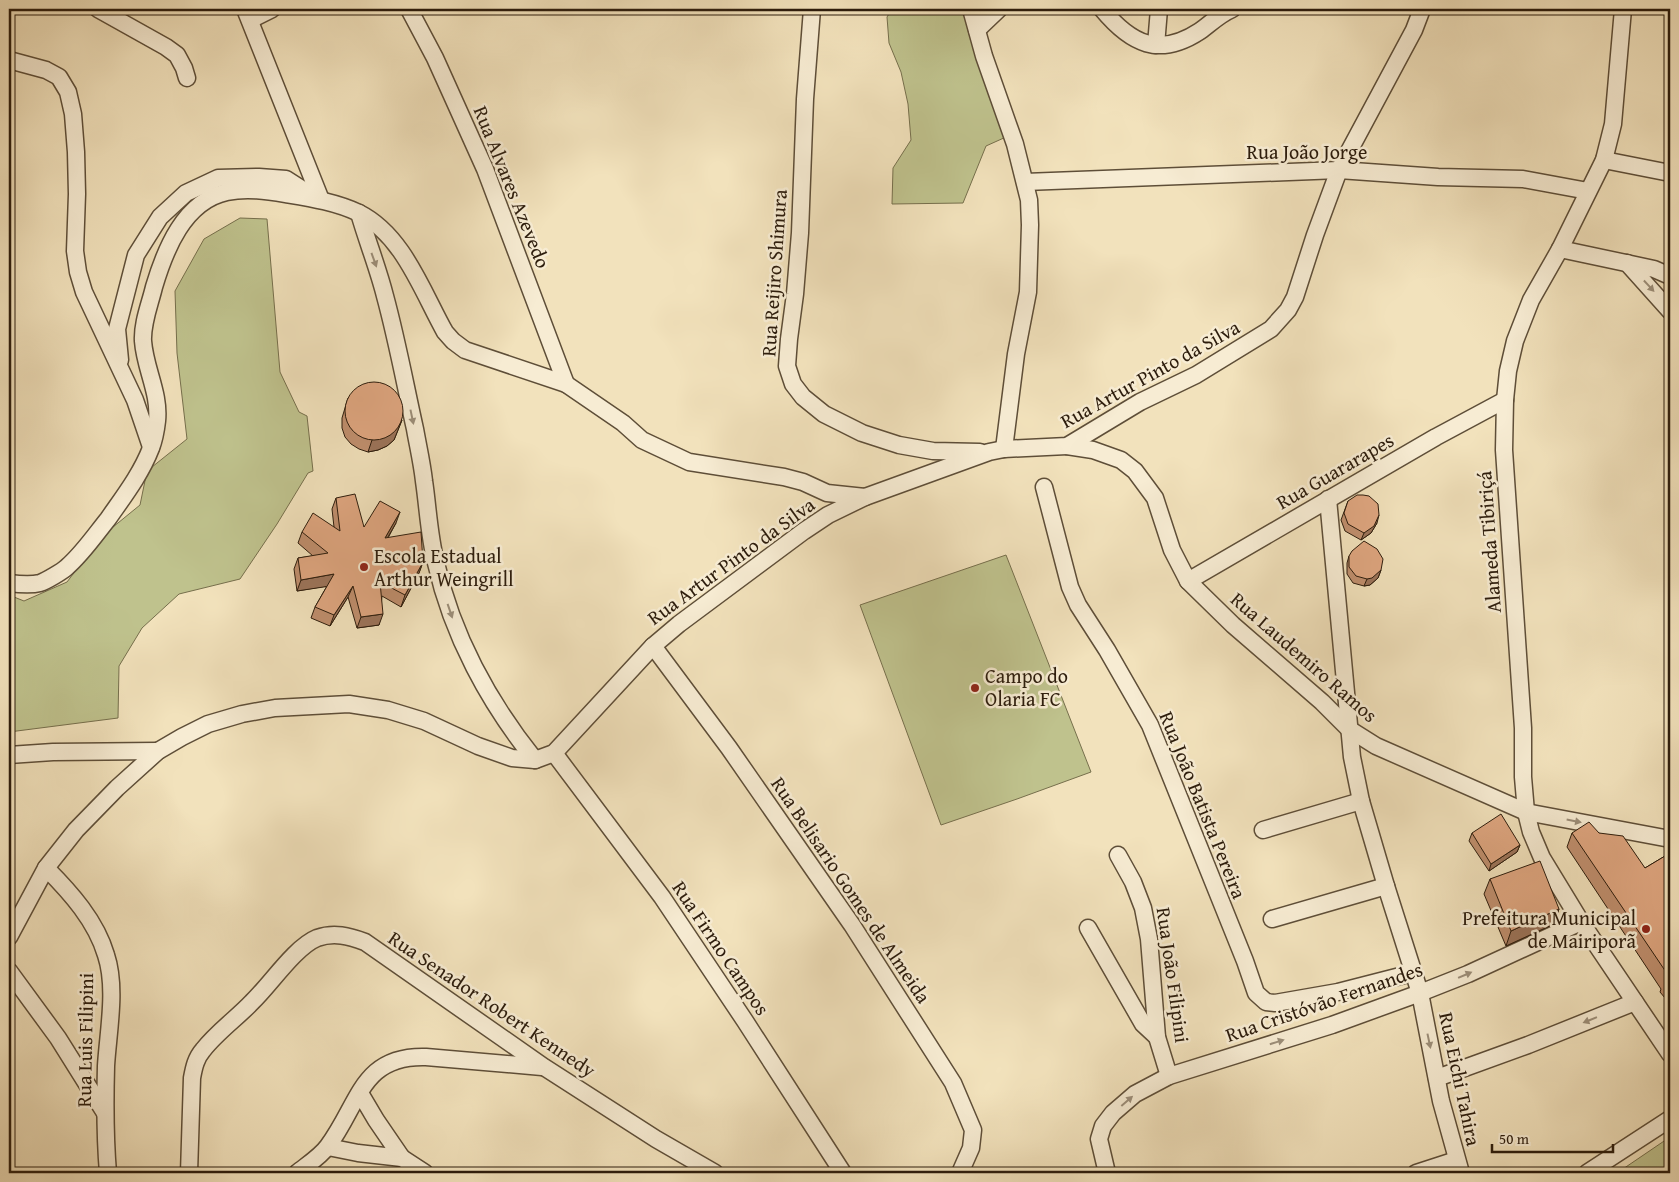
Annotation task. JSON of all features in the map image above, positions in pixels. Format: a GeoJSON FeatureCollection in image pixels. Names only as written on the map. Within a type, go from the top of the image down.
{"type":"FeatureCollection","features":[{"type":"Feature","properties":{"kind":"street"},"geometry":{"type":"LineString","coordinates":[[98,9],[177,55],[187,78]]}},
{"type":"Feature","properties":{"kind":"street"},"geometry":{"type":"LineString","coordinates":[[272,9],[248,14],[319,200]]}},
{"type":"Feature","properties":{"kind":"street","name":"Rua Alvares Azevedo"},"geometry":{"type":"LineString","coordinates":[[409,9],[435,58],[485,169],[566,384]]}},
{"type":"Feature","properties":{"kind":"street","name":"Rua Reijiro Shimura"},"geometry":{"type":"LineString","coordinates":[[812,9],[800,233],[788,348],[788,366],[793,384],[803,397],[824,414],[862,433],[899,445],[933,451],[997,450]]}},
{"type":"Feature","properties":{"kind":"street"},"geometry":{"type":"LineString","coordinates":[[971,9],[992,81],[1015,144],[1029,200],[1028,292],[997,450]]}},
{"type":"Feature","properties":{"kind":"street"},"geometry":{"type":"LineString","coordinates":[[977,30],[999,9]]}},
{"type":"Feature","properties":{"kind":"street"},"geometry":{"type":"LineString","coordinates":[[1102,9],[1125,32],[1148,45],[1173,43],[1186,39],[1200,31],[1223,13],[1232,9]]}},
{"type":"Feature","properties":{"kind":"street"},"geometry":{"type":"LineString","coordinates":[[1156,45],[1159,9]]}},
{"type":"Feature","properties":{"kind":"street","name":"Alameda Tibiriçá"},"geometry":{"type":"LineString","coordinates":[[1623,9],[1613,124],[1604,160],[1560,249],[1531,300],[1515,341],[1508,372],[1505,400],[1504,450],[1522,728],[1523,777],[1526,812],[1531,832],[1542,858],[1581,922],[1670,1054]]}},
{"type":"Feature","properties":{"kind":"street","name":"Rua Artur Pinto da Silva"},"geometry":{"type":"LineString","coordinates":[[554,752],[652,646],[692,614],[828,515],[866,497],[997,450],[1068,446],[1140,402],[1196,375],[1271,329],[1288,310],[1295,297],[1339,170],[1414,30],[1420,11]]}},
{"type":"Feature","properties":{"kind":"street"},"geometry":{"type":"LineString","coordinates":[[9,60],[46,70],[59,78],[68,92],[73,114],[76,152],[75,251],[78,272],[84,292],[135,400],[151,447]]}},
{"type":"Feature","properties":{"kind":"street"},"geometry":{"type":"LineString","coordinates":[[1604,160],[1670,173]]}},
{"type":"Feature","properties":{"kind":"street","name":"Rua João Jorge"},"geometry":{"type":"LineString","coordinates":[[1025,182],[1339,170],[1438,177],[1523,179],[1588,191]]}},
{"type":"Feature","properties":{"kind":"street"},"geometry":{"type":"LineString","coordinates":[[122,372],[117,329],[136,255],[160,217],[186,192],[218,178],[259,177],[286,179],[319,200]]}},
{"type":"Feature","properties":{"kind":"street"},"geometry":{"type":"LineString","coordinates":[[9,583],[40,583],[66,568],[86,547],[138,475],[151,447],[156,422],[157,401],[153,381],[145,360],[143,338],[146,315],[161,263],[173,239],[188,216],[204,201],[227,192],[257,190],[319,200],[360,213],[383,231],[399,248],[408,260],[445,332],[465,350],[566,384],[623,423],[642,440],[689,462],[784,476],[803,482],[827,494],[866,497]]}},
{"type":"Feature","properties":{"kind":"street"},"geometry":{"type":"LineString","coordinates":[[360,213],[385,296],[404,378],[424,481],[435,561],[443,592],[455,625],[478,673],[500,712],[535,760]]}},
{"type":"Feature","properties":{"kind":"street"},"geometry":{"type":"LineString","coordinates":[[1560,249],[1654,269],[1670,276]]}},
{"type":"Feature","properties":{"kind":"street"},"geometry":{"type":"LineString","coordinates":[[1627,263],[1670,311]]}},
{"type":"Feature","properties":{"kind":"street","name":"Rua Guararapes"},"geometry":{"type":"LineString","coordinates":[[1188,581],[1436,436],[1505,400]]}},
{"type":"Feature","properties":{"kind":"street","name":"Rua Laudemiro Ramos"},"geometry":{"type":"LineString","coordinates":[[1068,446],[1093,450],[1121,460],[1135,471],[1155,498],[1172,550],[1188,581],[1233,625],[1322,702],[1349,728],[1376,746],[1526,812],[1670,839]]}},
{"type":"Feature","properties":{"kind":"street","name":"Rua João Batista Pereira"},"geometry":{"type":"LineString","coordinates":[[1044,487],[1070,587],[1078,605],[1107,650],[1150,725],[1245,961],[1256,993],[1266,1002],[1275,1003],[1338,992],[1412,973]]}},
{"type":"Feature","properties":{"kind":"street","name":"Rua Eichi Tahira"},"geometry":{"type":"LineString","coordinates":[[1328,499],[1352,757],[1361,801],[1412,973],[1420,993],[1441,1101],[1458,1167]]}},
{"type":"Feature","properties":{"kind":"street","name":"Rua Belisario Gomes de Almeida"},"geometry":{"type":"LineString","coordinates":[[652,646],[729,748],[852,925],[954,1083],[973,1130],[971,1148],[960,1173]]}},
{"type":"Feature","properties":{"kind":"street"},"geometry":{"type":"LineString","coordinates":[[9,937],[46,868],[76,830],[124,782],[158,752],[208,724],[242,714],[275,708],[348,704],[388,710],[415,718],[478,746],[512,758],[535,760],[554,752]]}},
{"type":"Feature","properties":{"kind":"street"},"geometry":{"type":"LineString","coordinates":[[9,755],[53,752],[158,752]]}},
{"type":"Feature","properties":{"kind":"street","name":"Rua Firmo Campos"},"geometry":{"type":"LineString","coordinates":[[554,752],[662,897],[843,1173]]}},
{"type":"Feature","properties":{"kind":"street"},"geometry":{"type":"LineString","coordinates":[[1263,830],[1361,801]]}},
{"type":"Feature","properties":{"kind":"street","name":"Rua João Filipini"},"geometry":{"type":"LineString","coordinates":[[1118,855],[1133,882],[1143,908],[1149,939],[1158,1037],[1169,1076]]}},
{"type":"Feature","properties":{"kind":"street","name":"Rua Luis Filipini"},"geometry":{"type":"LineString","coordinates":[[46,868],[70,893],[84,912],[107,956],[110,993],[105,1113],[108,1173]]}},
{"type":"Feature","properties":{"kind":"street"},"geometry":{"type":"LineString","coordinates":[[1272,919],[1386,886]]}},
{"type":"Feature","properties":{"kind":"street","name":"Rua Cristóvão Fernandes"},"geometry":{"type":"LineString","coordinates":[[1108,1173],[1099,1139],[1103,1126],[1113,1113],[1135,1094],[1169,1076],[1332,1025],[1420,993],[1468,974],[1581,922]]}},
{"type":"Feature","properties":{"kind":"street"},"geometry":{"type":"LineString","coordinates":[[1088,928],[1142,1024],[1158,1037]]}},
{"type":"Feature","properties":{"kind":"street","name":"Rua Senador Robert Kennedy"},"geometry":{"type":"LineString","coordinates":[[190,1173],[192,1078],[195,1062],[204,1049],[253,1001],[304,946],[316,938],[331,935],[347,936],[365,942],[544,1067],[656,1139],[715,1173]]}},
{"type":"Feature","properties":{"kind":"street"},"geometry":{"type":"LineString","coordinates":[[9,970],[58,1038],[105,1113]]}},
{"type":"Feature","properties":{"kind":"street"},"geometry":{"type":"LineString","coordinates":[[1437,1078],[1528,1045],[1635,1002]]}},
{"type":"Feature","properties":{"kind":"street"},"geometry":{"type":"LineString","coordinates":[[296,1173],[328,1147],[372,1074],[388,1064],[409,1056],[544,1067]]}},
{"type":"Feature","properties":{"kind":"street"},"geometry":{"type":"LineString","coordinates":[[360,1093],[402,1158],[425,1173]]}},
{"type":"Feature","properties":{"kind":"street"},"geometry":{"type":"LineString","coordinates":[[1586,1173],[1670,1119]]}},
{"type":"Feature","properties":{"kind":"street"},"geometry":{"type":"LineString","coordinates":[[328,1147],[358,1153],[402,1158]]}},
{"type":"Feature","properties":{"kind":"street"},"geometry":{"type":"LineString","coordinates":[[1416,1173],[1458,1167]]}},
{"type":"Feature","properties":{"kind":"green space"},"geometry":{"type":"Polygon","coordinates":[[[892,9],[967,9],[1006,137],[986,146],[963,203],[892,204],[893,168],[911,140],[908,104],[901,72],[889,43],[887,17],[892,9]]]}},
{"type":"Feature","properties":{"kind":"green space"},"geometry":{"type":"Polygon","coordinates":[[[240,218],[267,219],[280,372],[299,412],[307,416],[313,471],[308,473],[240,579],[179,594],[142,628],[119,666],[118,718],[9,732],[9,595],[24,601],[67,582],[102,536],[140,505],[147,471],[187,439],[177,353],[175,291],[204,239],[240,218]]]}},
{"type":"Feature","properties":{"kind":"green space","name":"Campo do Olaria FC"},"geometry":{"type":"Polygon","coordinates":[[[1006,555],[1091,772],[941,825],[860,605],[1006,555]]]}},
{"type":"Feature","properties":{"kind":"green space"},"geometry":{"type":"Polygon","coordinates":[[[1670,1137],[1670,1173],[1617,1173],[1670,1137]]]}},
{"type":"Feature","properties":{"kind":"building"},"geometry":{"type":"Polygon","coordinates":[[[374,382],[385,384],[398,395],[403,411],[401,422],[390,435],[374,440],[363,438],[350,427],[345,411],[347,400],[358,387],[374,382]]]}},
{"type":"Feature","properties":{"kind":"building","name":"Escola Estadual Arthur Weingrill"},"geometry":{"type":"Polygon","coordinates":[[[355,494],[364,527],[380,501],[400,512],[385,538],[421,532],[423,562],[405,595],[380,582],[383,614],[361,617],[353,586],[334,615],[315,607],[334,574],[301,580],[298,558],[328,553],[302,532],[313,513],[340,531],[336,498],[355,494]]]}},
{"type":"Feature","properties":{"kind":"building"},"geometry":{"type":"Polygon","coordinates":[[[1357,495],[1369,496],[1378,504],[1379,515],[1374,526],[1364,533],[1348,524],[1344,513],[1348,501],[1357,495]]]}},
{"type":"Feature","properties":{"kind":"building"},"geometry":{"type":"Polygon","coordinates":[[[1364,541],[1377,549],[1383,559],[1381,570],[1372,578],[1367,579],[1356,576],[1349,567],[1349,556],[1364,541]]]}},
{"type":"Feature","properties":{"kind":"building"},"geometry":{"type":"Polygon","coordinates":[[[1501,814],[1520,845],[1491,864],[1472,833],[1501,814]]]}},
{"type":"Feature","properties":{"kind":"building","name":"Prefeitura Municipal de Mairiporã"},"geometry":{"type":"Polygon","coordinates":[[[1589,822],[1599,833],[1623,836],[1645,868],[1670,853],[1670,982],[1666,977],[1668,975],[1572,833],[1589,822]]]}},
{"type":"Feature","properties":{"kind":"building"},"geometry":{"type":"Polygon","coordinates":[[[1540,861],[1559,909],[1511,931],[1490,879],[1540,861]]]}},
{"type":"Feature","properties":{"kind":"place","name":"Escola Estadual Arthur Weingrill"},"geometry":{"type":"Point","coordinates":[364,567]}},
{"type":"Feature","properties":{"kind":"place","name":"Campo do Olaria FC"},"geometry":{"type":"Point","coordinates":[975,688]}},
{"type":"Feature","properties":{"kind":"place","name":"Prefeitura Municipal de Mairiporã"},"geometry":{"type":"Point","coordinates":[1646,929]}}]}
